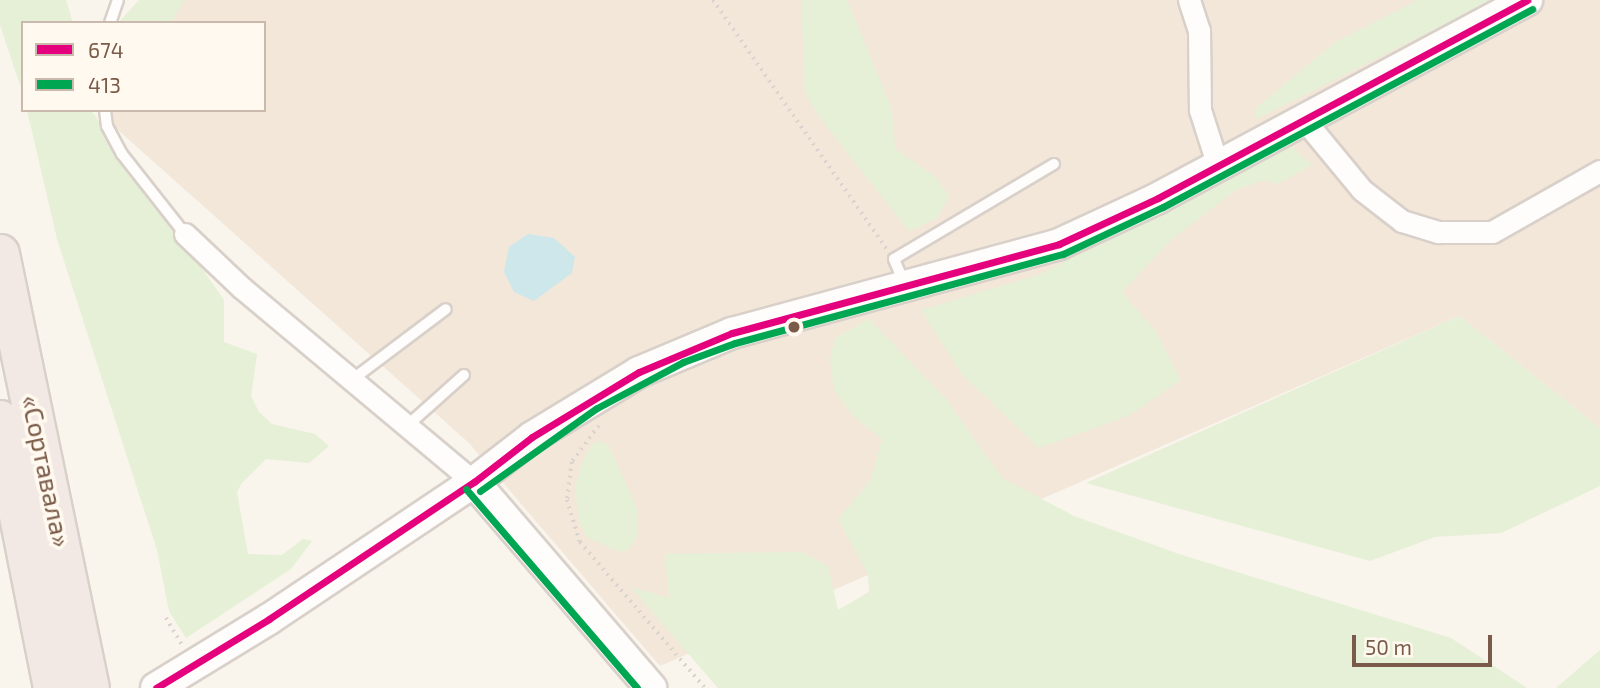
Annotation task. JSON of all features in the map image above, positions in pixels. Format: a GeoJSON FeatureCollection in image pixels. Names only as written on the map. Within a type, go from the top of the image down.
{"type":"FeatureCollection","features":[{"type":"Feature","properties":{"kind":"highway","name":"«Сортавала»"},"geometry":{"type":"LineString","coordinates":[[0,254],[90,688]]}},
{"type":"Feature","properties":{"kind":"highway","name":"«Сортавала»"},"geometry":{"type":"LineString","coordinates":[[0,419],[53,688]]}},
{"type":"Feature","properties":{"kind":"main road"},"geometry":{"type":"LineString","coordinates":[[156,688],[192,668],[474,482],[591,399],[679,352],[744,329],[1059,244],[1305,121],[1527,0]]}},
{"type":"Feature","properties":{"kind":"main road"},"geometry":{"type":"LineString","coordinates":[[474,482],[651,688]]}},
{"type":"Feature","properties":{"kind":"street"},"geometry":{"type":"LineString","coordinates":[[1189,0],[1199,30],[1200,110],[1218,166]]}},
{"type":"Feature","properties":{"kind":"street"},"geometry":{"type":"LineString","coordinates":[[1305,121],[1362,190],[1402,221],[1438,232],[1492,232],[1600,171]]}},
{"type":"Feature","properties":{"kind":"street"},"geometry":{"type":"LineString","coordinates":[[185,234],[474,482]]}},
{"type":"Feature","properties":{"kind":"lane"},"geometry":{"type":"LineString","coordinates":[[111,21],[118,0]]}},
{"type":"Feature","properties":{"kind":"lane"},"geometry":{"type":"LineString","coordinates":[[106,112],[107,126],[122,154],[185,234]]}},
{"type":"Feature","properties":{"kind":"lane"},"geometry":{"type":"LineString","coordinates":[[906,287],[894,259],[1054,164]]}},
{"type":"Feature","properties":{"kind":"lane"},"geometry":{"type":"LineString","coordinates":[[352,379],[446,309]]}},
{"type":"Feature","properties":{"kind":"lane"},"geometry":{"type":"LineString","coordinates":[[408,425],[464,376]]}},
{"type":"Feature","properties":{"kind":"path"},"geometry":{"type":"LineString","coordinates":[[713,0],[768,73],[812,148],[894,259]]}},
{"type":"Feature","properties":{"kind":"path"},"geometry":{"type":"LineString","coordinates":[[602,424],[572,462],[566,500],[580,542],[705,688]]}},
{"type":"Feature","properties":{"kind":"path"},"geometry":{"type":"LineString","coordinates":[[166,618],[192,668]]}},
{"type":"Feature","properties":{"kind":"shaded area"},"geometry":{"type":"Polygon","coordinates":[[[176,0],[1600,0],[1600,428],[1459,316],[660,666],[469,443],[108,121],[114,112],[266,112],[266,21],[164,21],[176,0]]]}},
{"type":"Feature","properties":{"kind":"green space"},"geometry":{"type":"Polygon","coordinates":[[[0,0],[66,0],[72,21],[21,21],[21,88],[0,25],[0,0]]]}},
{"type":"Feature","properties":{"kind":"green space"},"geometry":{"type":"Polygon","coordinates":[[[139,0],[184,0],[172,21],[120,21],[139,0]]]}},
{"type":"Feature","properties":{"kind":"green space"},"geometry":{"type":"Polygon","coordinates":[[[801,0],[847,0],[892,109],[895,149],[936,177],[949,197],[937,218],[909,231],[817,114],[805,91],[801,0]]]}},
{"type":"Feature","properties":{"kind":"green space"},"geometry":{"type":"Polygon","coordinates":[[[1418,0],[1492,0],[1255,120],[1256,108],[1334,43],[1418,0]]]}},
{"type":"Feature","properties":{"kind":"green space"},"geometry":{"type":"Polygon","coordinates":[[[27,112],[92,112],[224,300],[224,342],[257,354],[251,396],[259,412],[272,424],[315,434],[329,446],[309,463],[266,459],[241,484],[237,492],[248,554],[282,555],[303,539],[312,541],[291,569],[186,638],[169,611],[157,550],[57,239],[27,112]]]}},
{"type":"Feature","properties":{"kind":"green space"},"geometry":{"type":"Polygon","coordinates":[[[1291,146],[1312,165],[1277,184],[1264,180],[1236,190],[1171,240],[1122,292],[1156,332],[1181,380],[1130,415],[1039,448],[961,373],[921,310],[1038,275],[1291,146]]]}},
{"type":"Feature","properties":{"kind":"green space"},"geometry":{"type":"Polygon","coordinates":[[[1459,316],[1600,428],[1600,486],[1501,533],[1435,537],[1370,561],[1086,483],[1459,316]]]}},
{"type":"Feature","properties":{"kind":"green space"},"geometry":{"type":"Polygon","coordinates":[[[869,319],[946,399],[1002,478],[1074,516],[1179,554],[1451,638],[1527,688],[718,688],[631,587],[669,598],[665,554],[802,552],[828,566],[838,610],[869,592],[868,575],[838,519],[871,480],[882,439],[854,417],[834,390],[830,360],[835,338],[869,319]]]}},
{"type":"Feature","properties":{"kind":"green space"},"geometry":{"type":"Polygon","coordinates":[[[600,441],[608,445],[638,510],[638,536],[628,550],[620,552],[587,537],[579,521],[575,487],[591,445],[600,441]]]}},
{"type":"Feature","properties":{"kind":"green space"},"geometry":{"type":"Polygon","coordinates":[[[1600,650],[1600,688],[1556,688],[1600,650]]]}},
{"type":"Feature","properties":{"kind":"water"},"geometry":{"type":"Polygon","coordinates":[[[528,234],[554,238],[575,257],[572,273],[534,301],[514,292],[504,272],[509,247],[528,234]]]}},
{"type":"Feature","properties":{"kind":"transit line","name":"674"},"geometry":{"type":"LineString","coordinates":[[156,688],[269,619],[474,482],[532,437],[639,372],[732,333],[1059,244],[1158,198],[1527,0]]}},
{"type":"Feature","properties":{"kind":"transit line","name":"413"},"geometry":{"type":"LineString","coordinates":[[480,491],[597,408],[683,362],[735,343],[1063,254],[1163,207],[1532,9]]}},
{"type":"Feature","properties":{"kind":"transit line","name":"413"},"geometry":{"type":"LineString","coordinates":[[466,489],[637,688]]}}]}
